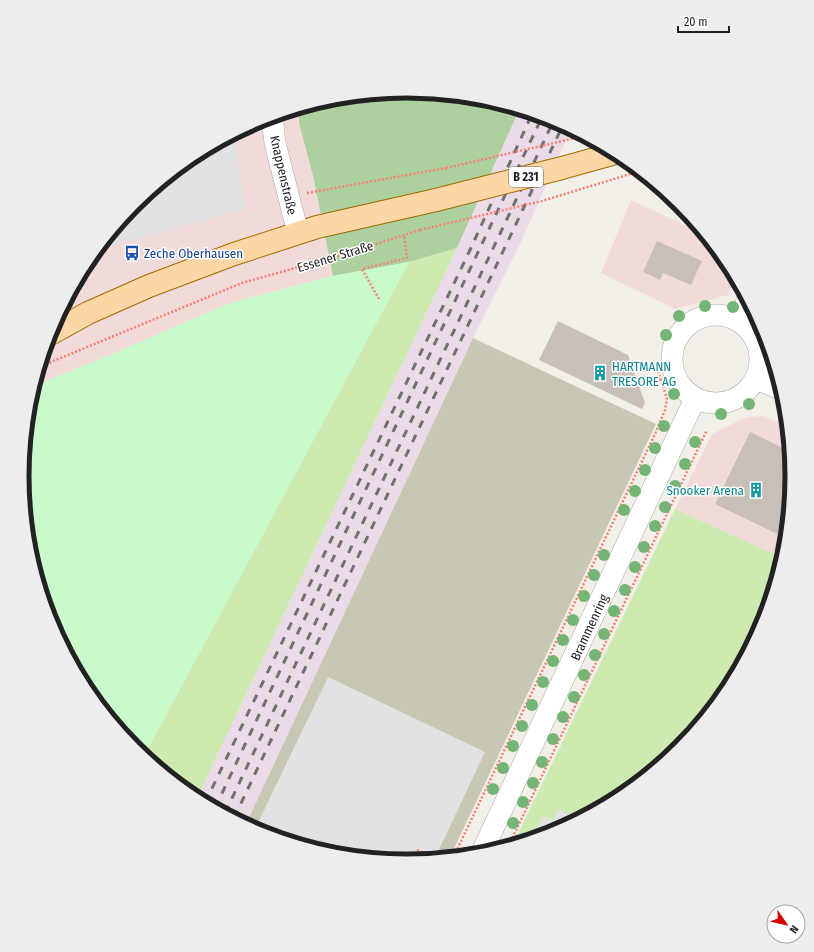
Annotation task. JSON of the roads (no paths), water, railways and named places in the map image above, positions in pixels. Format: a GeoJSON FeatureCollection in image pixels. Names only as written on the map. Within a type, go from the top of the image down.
{"type":"FeatureCollection","features":[{"type":"Feature","properties":{"kind":"main road","name":"B 231"},"geometry":{"type":"LineString","coordinates":[[59,329],[149,286],[234,254],[298,233],[317,227],[436,200],[607,156]]}},
{"type":"Feature","properties":{"kind":"street","name":"Knappenstraße"},"geometry":{"type":"LineString","coordinates":[[273,123],[276,144],[298,233]]}},
{"type":"Feature","properties":{"kind":"street"},"geometry":{"type":"LineString","coordinates":[[741,321],[745,307]]}},
{"type":"Feature","properties":{"kind":"street"},"geometry":{"type":"LineString","coordinates":[[722,314],[741,321],[751,330],[758,343],[760,360],[756,379],[742,395],[727,401],[712,404],[703,403],[685,392],[676,376],[673,366],[675,340],[689,324],[704,316],[722,314]]}},
{"type":"Feature","properties":{"kind":"street"},"geometry":{"type":"LineString","coordinates":[[756,379],[774,386]]}},
{"type":"Feature","properties":{"kind":"street","name":"Brammenring"},"geometry":{"type":"LineString","coordinates":[[485,846],[695,399]]}},
{"type":"Feature","properties":{"kind":"railway"},"geometry":{"type":"LineString","coordinates":[[208,797],[470,250],[530,118]]}},
{"type":"Feature","properties":{"kind":"railway"},"geometry":{"type":"LineString","coordinates":[[218,803],[540,122]]}},
{"type":"Feature","properties":{"kind":"railway"},"geometry":{"type":"LineString","coordinates":[[227,808],[551,127]]}},
{"type":"Feature","properties":{"kind":"railway"},"geometry":{"type":"LineString","coordinates":[[236,813],[560,131]]}},
{"type":"Feature","properties":{"kind":"place","name":"Zeche Oberhausen"},"geometry":{"type":"Point","coordinates":[132,253]}},
{"type":"Feature","properties":{"kind":"place","name":"HARTMANN TRESORE AG"},"geometry":{"type":"Point","coordinates":[600,373]}},
{"type":"Feature","properties":{"kind":"place","name":"Snooker Arena"},"geometry":{"type":"Point","coordinates":[756,490]}}]}
